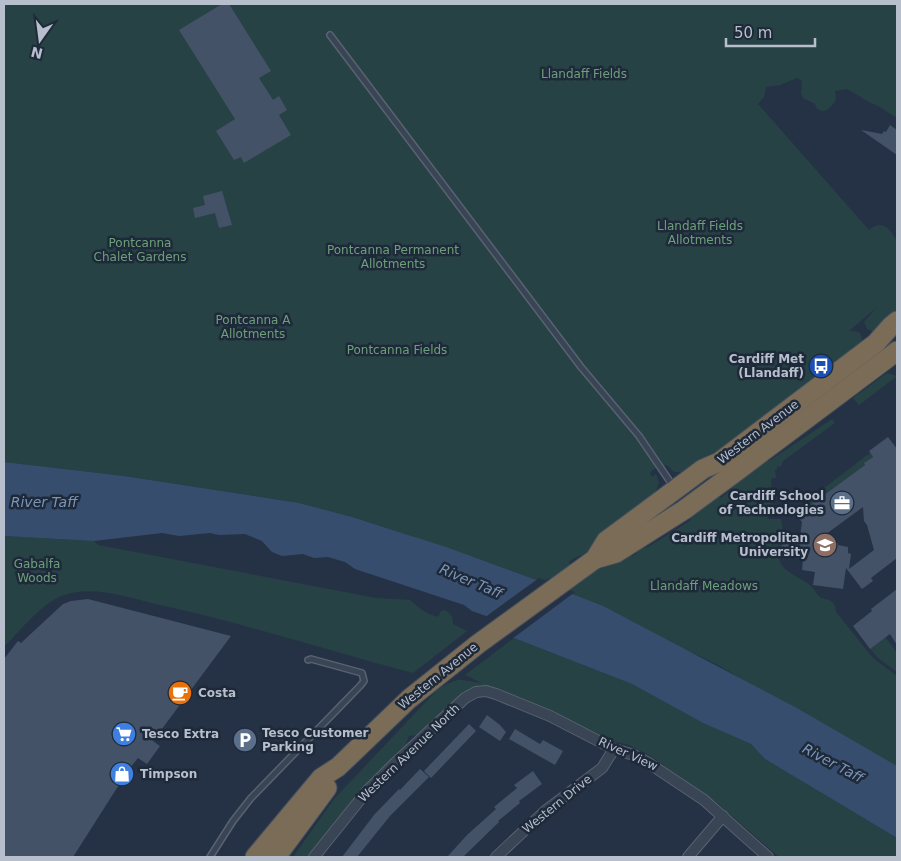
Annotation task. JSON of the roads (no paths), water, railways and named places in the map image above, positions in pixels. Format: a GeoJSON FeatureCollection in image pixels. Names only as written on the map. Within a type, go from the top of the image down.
{"type":"FeatureCollection","features":[{"type":"Feature","properties":{"kind":"highway","name":"Western Avenue"},"geometry":{"type":"LineString","coordinates":[[255,857],[321,778],[338,768],[409,698],[594,558],[606,541],[703,469],[719,462],[876,343],[894,326]]}},
{"type":"Feature","properties":{"kind":"highway","name":"Western Avenue"},"geometry":{"type":"LineString","coordinates":[[594,558],[616,553],[684,510],[897,350]]}},
{"type":"Feature","properties":{"kind":"highway","name":"Western Avenue"},"geometry":{"type":"LineString","coordinates":[[276,857],[329,786],[338,768]]}},
{"type":"Feature","properties":{"kind":"street","name":"Western Avenue North"},"geometry":{"type":"LineString","coordinates":[[314,857],[367,791],[465,698],[476,692],[486,691],[496,694]]}},
{"type":"Feature","properties":{"kind":"street","name":"River View"},"geometry":{"type":"LineString","coordinates":[[496,694],[550,716],[614,749],[634,755],[664,772],[704,800],[768,857]]}},
{"type":"Feature","properties":{"kind":"street","name":"Western Drive"},"geometry":{"type":"LineString","coordinates":[[496,857],[545,811],[602,768],[614,749]]}},
{"type":"Feature","properties":{"kind":"street"},"geometry":{"type":"LineString","coordinates":[[688,857],[723,816]]}},
{"type":"Feature","properties":{"kind":"lane"},"geometry":{"type":"LineString","coordinates":[[330,35],[581,367],[639,436],[675,490]]}},
{"type":"Feature","properties":{"kind":"lane"},"geometry":{"type":"LineString","coordinates":[[210,857],[251,798],[364,681],[362,673],[311,659],[308,660]]}},
{"type":"Feature","properties":{"kind":"water","name":"River Taff"},"geometry":{"type":"Polygon","coordinates":[[[4,462],[124,476],[299,503],[352,517],[446,547],[603,606],[795,707],[897,766],[897,838],[765,759],[751,744],[703,723],[632,684],[514,638],[486,616],[472,611],[464,605],[355,569],[345,562],[328,557],[314,558],[303,554],[282,556],[272,552],[262,541],[245,534],[219,535],[210,533],[179,536],[162,533],[94,541],[4,536],[4,462]]]}},
{"type":"Feature","properties":{"kind":"place","name":"Cardiff Met (Llandaff)"},"geometry":{"type":"Point","coordinates":[821,366]}},
{"type":"Feature","properties":{"kind":"place","name":"Cardiff School of Technologies"},"geometry":{"type":"Point","coordinates":[842,503]}},
{"type":"Feature","properties":{"kind":"place","name":"Cardiff Metropolitan University"},"geometry":{"type":"Point","coordinates":[825,545]}},
{"type":"Feature","properties":{"kind":"place","name":"Costa"},"geometry":{"type":"Point","coordinates":[180,693]}},
{"type":"Feature","properties":{"kind":"place","name":"Tesco Extra"},"geometry":{"type":"Point","coordinates":[124,734]}},
{"type":"Feature","properties":{"kind":"place","name":"Tesco Customer Parking"},"geometry":{"type":"Point","coordinates":[245,740]}},
{"type":"Feature","properties":{"kind":"place","name":"Timpson"},"geometry":{"type":"Point","coordinates":[122,774]}},
{"type":"Feature","properties":{"kind":"park label","name":"Llandaff Fields"},"geometry":{"type":"Point","coordinates":[584,74]}},
{"type":"Feature","properties":{"kind":"park label","name":"Llandaff Fields Allotments"},"geometry":{"type":"Point","coordinates":[700,233]}},
{"type":"Feature","properties":{"kind":"park label","name":"Pontcanna Chalet Gardens"},"geometry":{"type":"Point","coordinates":[140,250]}},
{"type":"Feature","properties":{"kind":"park label","name":"Pontcanna Permanent Allotments"},"geometry":{"type":"Point","coordinates":[393,257]}},
{"type":"Feature","properties":{"kind":"park label","name":"Pontcanna A Allotments"},"geometry":{"type":"Point","coordinates":[253,327]}},
{"type":"Feature","properties":{"kind":"park label","name":"Pontcanna Fields"},"geometry":{"type":"Point","coordinates":[397,350]}},
{"type":"Feature","properties":{"kind":"park label","name":"Gabalfa Woods"},"geometry":{"type":"Point","coordinates":[37,571]}},
{"type":"Feature","properties":{"kind":"park label","name":"Llandaff Meadows"},"geometry":{"type":"Point","coordinates":[704,586]}}]}
